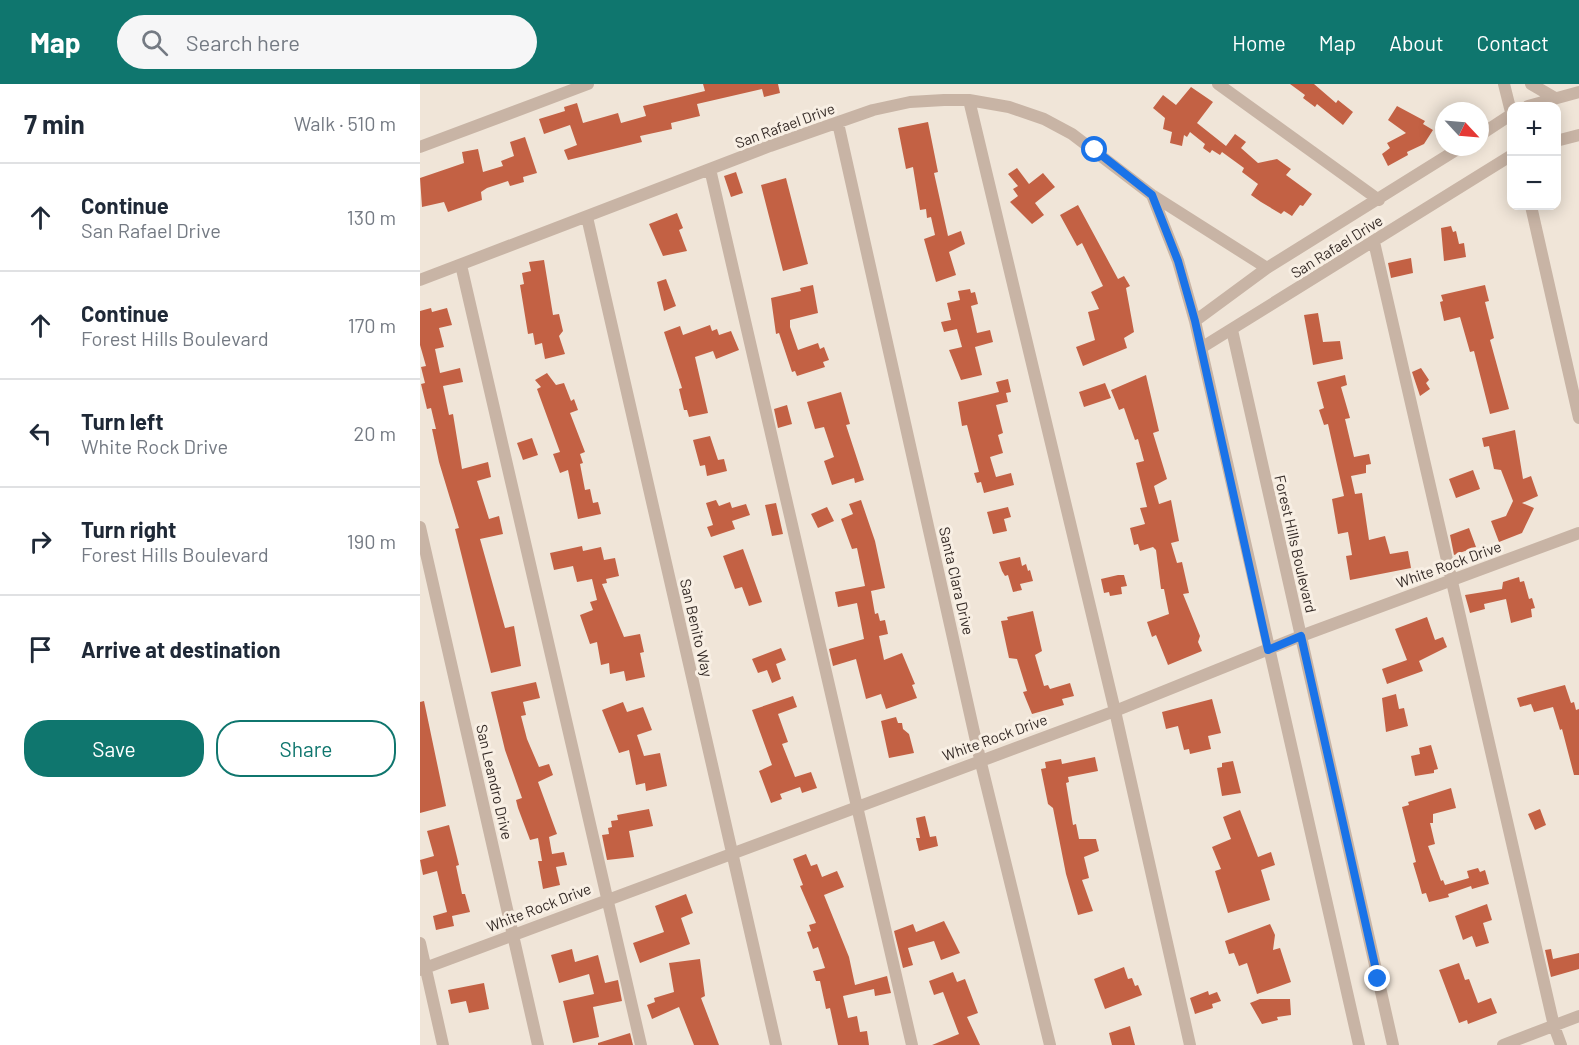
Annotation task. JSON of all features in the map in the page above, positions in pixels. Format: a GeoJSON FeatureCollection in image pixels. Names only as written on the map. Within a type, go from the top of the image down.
{"type":"FeatureCollection","features":[{"type":"Feature","properties":{"kind":"street"},"geometry":{"type":"LineString","coordinates":[[420,147],[588,84]]}},
{"type":"Feature","properties":{"kind":"street"},"geometry":{"type":"LineString","coordinates":[[1218,84],[1379,200]]}},
{"type":"Feature","properties":{"kind":"street"},"geometry":{"type":"LineString","coordinates":[[1504,84],[1508,102]]}},
{"type":"Feature","properties":{"kind":"street"},"geometry":{"type":"LineString","coordinates":[[1531,84],[1555,98]]}},
{"type":"Feature","properties":{"kind":"street"},"geometry":{"type":"LineString","coordinates":[[1542,102],[1579,93]]}},
{"type":"Feature","properties":{"kind":"street"},"geometry":{"type":"LineString","coordinates":[[969,100],[1115,711],[1191,1045]]}},
{"type":"Feature","properties":{"kind":"street","name":"San Rafael Drive"},"geometry":{"type":"LineString","coordinates":[[420,280],[710,169],[873,110],[910,102],[969,100],[1009,107],[1044,119],[1095,150],[1152,195],[1267,268]]}},
{"type":"Feature","properties":{"kind":"street"},"geometry":{"type":"LineString","coordinates":[[1489,129],[1507,118]]}},
{"type":"Feature","properties":{"kind":"street","name":"Santa Clara Drive"},"geometry":{"type":"LineString","coordinates":[[838,123],[980,759],[1050,1045]]}},
{"type":"Feature","properties":{"kind":"street"},"geometry":{"type":"LineString","coordinates":[[1561,140],[1579,135]]}},
{"type":"Feature","properties":{"kind":"street","name":"San Rafael Drive"},"geometry":{"type":"LineString","coordinates":[[1195,321],[1267,268],[1447,156]]}},
{"type":"Feature","properties":{"kind":"street","name":"San Rafael Drive"},"geometry":{"type":"LineString","coordinates":[[1201,348],[1510,156]]}},
{"type":"Feature","properties":{"kind":"street"},"geometry":{"type":"LineString","coordinates":[[710,169],[912,1045]]}},
{"type":"Feature","properties":{"kind":"street"},"geometry":{"type":"LineString","coordinates":[[1152,195],[1178,261],[1195,321],[1359,1045]]}},
{"type":"Feature","properties":{"kind":"street"},"geometry":{"type":"LineString","coordinates":[[1532,210],[1579,418]]}},
{"type":"Feature","properties":{"kind":"street","name":"San Benito Way"},"geometry":{"type":"LineString","coordinates":[[587,217],[776,1045]]}},
{"type":"Feature","properties":{"kind":"street"},"geometry":{"type":"LineString","coordinates":[[1374,242],[1450,580],[1554,1026],[1561,1045]]}},
{"type":"Feature","properties":{"kind":"street"},"geometry":{"type":"LineString","coordinates":[[461,265],[641,1045]]}},
{"type":"Feature","properties":{"kind":"street","name":"Forest Hills Boulevard"},"geometry":{"type":"LineString","coordinates":[[1232,330],[1394,1045]]}},
{"type":"Feature","properties":{"kind":"street","name":"San Leandro Drive"},"geometry":{"type":"LineString","coordinates":[[420,527],[538,1045]]}},
{"type":"Feature","properties":{"kind":"street","name":"White Rock Drive"},"geometry":{"type":"LineString","coordinates":[[423,969],[980,759],[1115,711],[1301,636],[1579,533]]}},
{"type":"Feature","properties":{"kind":"street"},"geometry":{"type":"LineString","coordinates":[[420,943],[423,969],[443,1045]]}},
{"type":"Feature","properties":{"kind":"street"},"geometry":{"type":"LineString","coordinates":[[1503,1045],[1579,1016]]}},
{"type":"Feature","properties":{"kind":"building"},"geometry":{"type":"Polygon","coordinates":[[[703,84],[778,84],[780,93],[764,97],[762,89],[697,104],[700,116],[671,123],[672,129],[640,136],[642,142],[568,160],[564,150],[577,145],[570,125],[544,134],[539,119],[565,111],[564,107],[577,103],[583,123],[618,113],[621,123],[646,116],[643,106],[705,91],[703,84]]]}},
{"type":"Feature","properties":{"kind":"building"},"geometry":{"type":"Polygon","coordinates":[[[1290,84],[1314,84],[1336,103],[1338,100],[1353,112],[1343,125],[1317,104],[1315,107],[1303,98],[1305,95],[1290,84]]]}},
{"type":"Feature","properties":{"kind":"building"},"geometry":{"type":"Polygon","coordinates":[[[1191,87],[1213,102],[1197,123],[1226,146],[1235,134],[1246,142],[1241,148],[1258,163],[1277,159],[1291,169],[1286,175],[1312,194],[1292,216],[1284,211],[1281,214],[1251,195],[1258,184],[1242,172],[1244,168],[1222,152],[1220,155],[1212,150],[1210,153],[1203,148],[1205,144],[1190,132],[1187,137],[1184,135],[1182,146],[1170,143],[1172,132],[1163,129],[1165,118],[1153,108],[1163,95],[1176,105],[1191,87]]]}},
{"type":"Feature","properties":{"kind":"building"},"geometry":{"type":"Polygon","coordinates":[[[1397,106],[1425,121],[1423,124],[1433,130],[1424,144],[1407,152],[1408,155],[1388,166],[1382,154],[1390,148],[1387,143],[1406,133],[1388,120],[1397,106]]]}},
{"type":"Feature","properties":{"kind":"building"},"geometry":{"type":"Polygon","coordinates":[[[928,122],[938,172],[934,173],[948,236],[961,231],[965,244],[949,252],[956,275],[936,282],[924,239],[935,235],[931,217],[927,218],[926,209],[920,210],[913,167],[906,169],[898,128],[928,122]]]}},
{"type":"Feature","properties":{"kind":"building"},"geometry":{"type":"Polygon","coordinates":[[[525,137],[537,173],[523,177],[524,182],[510,186],[508,181],[487,188],[481,192],[482,200],[448,212],[444,202],[422,207],[420,178],[464,163],[462,152],[478,149],[483,172],[503,166],[501,161],[514,156],[510,142],[525,137]]]}},
{"type":"Feature","properties":{"kind":"building"},"geometry":{"type":"Polygon","coordinates":[[[1017,168],[1029,184],[1043,173],[1055,187],[1035,203],[1044,215],[1032,224],[1010,202],[1018,196],[1013,189],[1018,186],[1008,174],[1017,168]]]}},
{"type":"Feature","properties":{"kind":"building"},"geometry":{"type":"Polygon","coordinates":[[[736,172],[743,193],[731,197],[724,176],[736,172]]]}},
{"type":"Feature","properties":{"kind":"building"},"geometry":{"type":"Polygon","coordinates":[[[786,178],[808,264],[783,271],[761,185],[786,178]]]}},
{"type":"Feature","properties":{"kind":"building"},"geometry":{"type":"Polygon","coordinates":[[[1078,205],[1118,279],[1124,276],[1130,286],[1126,288],[1134,332],[1124,338],[1127,348],[1083,366],[1076,347],[1095,340],[1088,312],[1099,309],[1091,292],[1103,286],[1082,243],[1077,246],[1060,215],[1078,205]]]}},
{"type":"Feature","properties":{"kind":"building"},"geometry":{"type":"Polygon","coordinates":[[[677,213],[683,228],[679,230],[687,251],[663,256],[649,224],[677,213]]]}},
{"type":"Feature","properties":{"kind":"building"},"geometry":{"type":"Polygon","coordinates":[[[1451,226],[1453,232],[1456,231],[1459,244],[1464,243],[1466,257],[1444,261],[1441,228],[1451,226]]]}},
{"type":"Feature","properties":{"kind":"building"},"geometry":{"type":"Polygon","coordinates":[[[1411,258],[1413,273],[1391,278],[1388,263],[1411,258]]]}},
{"type":"Feature","properties":{"kind":"building"},"geometry":{"type":"Polygon","coordinates":[[[544,260],[553,315],[559,314],[563,331],[559,336],[565,354],[545,359],[542,343],[535,345],[533,333],[528,334],[520,285],[524,284],[522,273],[531,271],[529,262],[544,260]]]}},
{"type":"Feature","properties":{"kind":"building"},"geometry":{"type":"Polygon","coordinates":[[[666,279],[676,306],[664,311],[657,282],[666,279]]]}},
{"type":"Feature","properties":{"kind":"building"},"geometry":{"type":"Polygon","coordinates":[[[813,285],[818,313],[790,320],[790,327],[798,350],[818,343],[820,349],[824,347],[829,360],[823,362],[825,367],[797,376],[795,371],[792,372],[779,333],[776,334],[771,298],[801,291],[800,288],[813,285]]]}},
{"type":"Feature","properties":{"kind":"building"},"geometry":{"type":"Polygon","coordinates":[[[1485,285],[1489,301],[1485,302],[1494,338],[1490,340],[1509,409],[1490,414],[1474,351],[1470,352],[1460,317],[1444,321],[1440,302],[1443,301],[1441,295],[1485,285]]]}},
{"type":"Feature","properties":{"kind":"building"},"geometry":{"type":"Polygon","coordinates":[[[970,289],[971,293],[975,292],[978,304],[971,306],[977,333],[990,330],[993,342],[975,347],[982,375],[961,380],[949,350],[962,347],[957,329],[944,332],[941,322],[951,320],[947,303],[960,300],[958,291],[970,289]]]}},
{"type":"Feature","properties":{"kind":"building"},"geometry":{"type":"Polygon","coordinates":[[[431,308],[432,312],[447,308],[452,325],[439,328],[444,347],[435,349],[440,373],[460,368],[463,382],[443,386],[449,415],[453,414],[462,469],[488,462],[491,477],[477,481],[489,519],[499,516],[503,534],[480,539],[505,628],[514,626],[521,666],[491,673],[455,529],[459,528],[439,462],[432,429],[436,429],[431,408],[427,409],[421,384],[425,383],[421,367],[426,366],[420,345],[420,311],[431,308]]]}},
{"type":"Feature","properties":{"kind":"building"},"geometry":{"type":"Polygon","coordinates":[[[1318,313],[1323,342],[1340,341],[1343,359],[1313,365],[1304,315],[1318,313]]]}},
{"type":"Feature","properties":{"kind":"building"},"geometry":{"type":"Polygon","coordinates":[[[710,325],[712,331],[717,329],[719,335],[731,331],[739,350],[716,359],[713,351],[695,357],[708,413],[689,417],[687,410],[684,410],[679,389],[682,388],[664,332],[680,326],[683,335],[710,325]]]}},
{"type":"Feature","properties":{"kind":"building"},"geometry":{"type":"Polygon","coordinates":[[[1421,368],[1429,380],[1426,383],[1430,389],[1420,396],[1412,372],[1421,368]]]}},
{"type":"Feature","properties":{"kind":"building"},"geometry":{"type":"Polygon","coordinates":[[[547,373],[556,385],[564,383],[571,401],[574,399],[578,410],[570,413],[585,452],[580,454],[583,463],[580,464],[585,490],[590,489],[593,503],[598,502],[601,514],[578,519],[568,470],[560,473],[553,454],[560,452],[537,389],[541,387],[535,380],[547,373]]]}},
{"type":"Feature","properties":{"kind":"building"},"geometry":{"type":"Polygon","coordinates":[[[1146,375],[1159,431],[1153,433],[1167,479],[1154,486],[1159,504],[1171,500],[1179,541],[1171,543],[1177,563],[1182,562],[1189,593],[1183,594],[1200,636],[1198,642],[1202,651],[1168,665],[1156,635],[1152,637],[1147,622],[1169,614],[1164,589],[1161,589],[1156,550],[1153,547],[1140,551],[1138,544],[1134,545],[1130,528],[1145,524],[1140,508],[1147,507],[1136,463],[1144,461],[1138,439],[1135,440],[1124,408],[1119,410],[1111,390],[1146,375]]]}},
{"type":"Feature","properties":{"kind":"building"},"geometry":{"type":"Polygon","coordinates":[[[1345,375],[1347,385],[1341,387],[1350,418],[1345,419],[1354,457],[1369,454],[1371,464],[1366,465],[1366,473],[1351,476],[1355,494],[1362,493],[1369,540],[1385,536],[1390,554],[1408,551],[1411,568],[1350,580],[1346,556],[1352,555],[1348,532],[1338,534],[1332,499],[1344,496],[1328,424],[1324,425],[1319,410],[1324,408],[1317,382],[1345,375]]]}},
{"type":"Feature","properties":{"kind":"building"},"geometry":{"type":"Polygon","coordinates":[[[1008,379],[1011,392],[1006,393],[1008,402],[996,405],[1003,433],[998,435],[1003,453],[990,457],[996,477],[1011,473],[1014,485],[984,493],[981,482],[977,483],[974,473],[979,472],[967,425],[962,426],[958,402],[999,392],[996,382],[1008,379]]]}},
{"type":"Feature","properties":{"kind":"building"},"geometry":{"type":"Polygon","coordinates":[[[1105,383],[1111,398],[1084,407],[1079,392],[1105,383]]]}},
{"type":"Feature","properties":{"kind":"building"},"geometry":{"type":"Polygon","coordinates":[[[841,392],[850,424],[846,425],[864,480],[855,483],[854,478],[832,485],[824,461],[834,457],[824,427],[815,429],[807,402],[841,392]]]}},
{"type":"Feature","properties":{"kind":"building"},"geometry":{"type":"Polygon","coordinates":[[[787,405],[792,424],[778,428],[774,409],[787,405]]]}},
{"type":"Feature","properties":{"kind":"building"},"geometry":{"type":"Polygon","coordinates":[[[1515,430],[1523,479],[1531,476],[1538,496],[1522,503],[1534,508],[1522,533],[1499,542],[1491,521],[1506,516],[1513,501],[1501,470],[1494,469],[1489,446],[1484,447],[1482,438],[1515,430]]]}},
{"type":"Feature","properties":{"kind":"building"},"geometry":{"type":"Polygon","coordinates":[[[710,436],[718,460],[724,459],[727,471],[707,476],[705,465],[700,466],[693,440],[710,436]]]}},
{"type":"Feature","properties":{"kind":"building"},"geometry":{"type":"Polygon","coordinates":[[[532,438],[538,455],[523,460],[517,443],[532,438]]]}},
{"type":"Feature","properties":{"kind":"building"},"geometry":{"type":"Polygon","coordinates":[[[1473,470],[1480,489],[1456,498],[1449,479],[1473,470]]]}},
{"type":"Feature","properties":{"kind":"building"},"geometry":{"type":"Polygon","coordinates":[[[716,500],[719,506],[730,502],[732,508],[746,504],[750,515],[732,521],[735,529],[711,537],[707,527],[713,525],[706,503],[716,500]]]}},
{"type":"Feature","properties":{"kind":"building"},"geometry":{"type":"Polygon","coordinates":[[[861,500],[875,541],[885,588],[871,591],[875,614],[878,613],[880,621],[885,620],[888,634],[879,636],[884,660],[902,653],[915,684],[912,685],[917,698],[886,709],[881,694],[866,699],[856,659],[833,666],[829,649],[864,639],[857,603],[838,607],[835,592],[865,586],[857,548],[852,549],[841,519],[853,514],[849,504],[861,500]]]}},
{"type":"Feature","properties":{"kind":"building"},"geometry":{"type":"Polygon","coordinates":[[[776,503],[783,534],[772,536],[765,505],[776,503]]]}},
{"type":"Feature","properties":{"kind":"building"},"geometry":{"type":"Polygon","coordinates":[[[827,507],[834,521],[818,528],[811,514],[827,507]]]}},
{"type":"Feature","properties":{"kind":"building"},"geometry":{"type":"Polygon","coordinates":[[[1008,507],[1011,517],[1004,519],[1007,531],[993,534],[987,512],[1008,507]]]}},
{"type":"Feature","properties":{"kind":"building"},"geometry":{"type":"Polygon","coordinates":[[[1469,528],[1476,547],[1454,555],[1450,535],[1469,528]]]}},
{"type":"Feature","properties":{"kind":"building"},"geometry":{"type":"Polygon","coordinates":[[[582,546],[583,551],[601,547],[604,560],[615,558],[619,576],[606,579],[607,583],[602,584],[624,637],[640,634],[644,652],[640,653],[645,677],[626,681],[624,671],[610,674],[609,663],[601,665],[597,642],[590,644],[580,615],[593,610],[590,602],[597,600],[592,579],[577,582],[573,566],[554,570],[550,553],[582,546]]]}},
{"type":"Feature","properties":{"kind":"building"},"geometry":{"type":"Polygon","coordinates":[[[743,549],[762,602],[749,606],[742,587],[735,589],[723,556],[743,549]]]}},
{"type":"Feature","properties":{"kind":"building"},"geometry":{"type":"Polygon","coordinates":[[[1020,557],[1022,566],[1026,564],[1028,571],[1030,570],[1033,581],[1020,584],[1022,590],[1013,592],[1008,575],[1005,576],[999,562],[1020,557]]]}},
{"type":"Feature","properties":{"kind":"building"},"geometry":{"type":"Polygon","coordinates":[[[1124,575],[1127,586],[1121,587],[1122,594],[1110,596],[1109,592],[1104,593],[1101,579],[1124,575]]]}},
{"type":"Feature","properties":{"kind":"building"},"geometry":{"type":"Polygon","coordinates":[[[1519,577],[1520,582],[1524,581],[1529,599],[1532,598],[1535,608],[1531,609],[1532,617],[1511,623],[1506,599],[1484,604],[1485,609],[1470,613],[1465,595],[1502,589],[1503,582],[1519,577]]]}},
{"type":"Feature","properties":{"kind":"building"},"geometry":{"type":"Polygon","coordinates":[[[1033,611],[1042,651],[1035,655],[1044,686],[1048,685],[1050,689],[1070,683],[1074,696],[1062,699],[1064,705],[1032,714],[1023,692],[1027,691],[1017,659],[1009,658],[1001,621],[1008,620],[1007,617],[1033,611]]]}},
{"type":"Feature","properties":{"kind":"building"},"geometry":{"type":"Polygon","coordinates":[[[1427,617],[1435,640],[1443,637],[1447,647],[1419,661],[1423,671],[1387,684],[1382,669],[1407,660],[1395,629],[1427,617]]]}},
{"type":"Feature","properties":{"kind":"building"},"geometry":{"type":"Polygon","coordinates":[[[781,648],[786,660],[776,664],[781,679],[772,683],[767,670],[758,673],[752,659],[781,648]]]}},
{"type":"Feature","properties":{"kind":"building"},"geometry":{"type":"Polygon","coordinates":[[[536,682],[540,698],[523,702],[526,715],[521,716],[527,739],[539,767],[549,764],[553,775],[538,782],[557,834],[549,837],[552,854],[564,852],[567,865],[556,867],[560,885],[543,889],[538,861],[542,861],[538,838],[530,840],[518,808],[516,800],[522,798],[505,750],[491,692],[536,682]]]}},
{"type":"Feature","properties":{"kind":"building"},"geometry":{"type":"Polygon","coordinates":[[[1565,685],[1571,703],[1574,702],[1576,710],[1579,709],[1579,775],[1574,775],[1562,729],[1560,730],[1553,707],[1534,712],[1531,704],[1520,707],[1517,698],[1565,685]]]}},
{"type":"Feature","properties":{"kind":"building"},"geometry":{"type":"Polygon","coordinates":[[[1396,694],[1399,709],[1404,708],[1408,726],[1386,732],[1382,698],[1396,694]]]}},
{"type":"Feature","properties":{"kind":"building"},"geometry":{"type":"Polygon","coordinates":[[[793,696],[797,707],[778,714],[788,742],[782,744],[795,777],[811,772],[817,788],[802,793],[800,787],[780,794],[782,799],[771,803],[759,771],[772,765],[752,710],[793,696]]]}},
{"type":"Feature","properties":{"kind":"building"},"geometry":{"type":"Polygon","coordinates":[[[1212,699],[1221,733],[1208,736],[1211,749],[1190,754],[1189,749],[1184,750],[1178,726],[1166,729],[1162,712],[1212,699]]]}},
{"type":"Feature","properties":{"kind":"building"},"geometry":{"type":"Polygon","coordinates":[[[424,701],[446,806],[420,813],[420,702],[424,701]]]}},
{"type":"Feature","properties":{"kind":"building"},"geometry":{"type":"Polygon","coordinates":[[[623,702],[627,712],[643,707],[652,730],[637,735],[644,756],[660,753],[667,786],[646,791],[645,783],[636,785],[629,750],[619,753],[602,710],[623,702]]]}},
{"type":"Feature","properties":{"kind":"building"},"geometry":{"type":"Polygon","coordinates":[[[896,717],[898,723],[902,723],[903,729],[909,734],[914,753],[889,758],[881,721],[896,717]]]}},
{"type":"Feature","properties":{"kind":"building"},"geometry":{"type":"Polygon","coordinates":[[[1431,745],[1438,769],[1434,770],[1434,773],[1415,776],[1411,756],[1420,754],[1419,748],[1431,745]]]}},
{"type":"Feature","properties":{"kind":"building"},"geometry":{"type":"Polygon","coordinates":[[[1095,757],[1098,771],[1068,777],[1069,782],[1066,783],[1073,825],[1076,824],[1079,839],[1096,839],[1099,851],[1084,857],[1089,878],[1082,880],[1093,911],[1078,915],[1066,874],[1053,808],[1048,804],[1041,769],[1046,768],[1045,762],[1061,759],[1062,764],[1095,757]]]}},
{"type":"Feature","properties":{"kind":"building"},"geometry":{"type":"Polygon","coordinates":[[[1233,761],[1241,793],[1222,796],[1217,768],[1222,767],[1222,763],[1233,761]]]}},
{"type":"Feature","properties":{"kind":"building"},"geometry":{"type":"Polygon","coordinates":[[[1451,788],[1456,808],[1433,814],[1433,823],[1430,823],[1435,844],[1428,846],[1441,881],[1443,880],[1445,885],[1469,878],[1467,871],[1478,868],[1480,872],[1485,870],[1489,884],[1472,889],[1471,886],[1448,894],[1449,897],[1429,902],[1426,893],[1422,894],[1413,863],[1416,862],[1402,807],[1409,805],[1408,802],[1451,788]]]}},
{"type":"Feature","properties":{"kind":"building"},"geometry":{"type":"Polygon","coordinates":[[[649,809],[653,826],[629,831],[634,857],[607,860],[602,835],[609,834],[608,828],[612,827],[611,821],[618,820],[617,815],[649,809]]]}},
{"type":"Feature","properties":{"kind":"building"},"geometry":{"type":"Polygon","coordinates":[[[1540,809],[1546,825],[1535,830],[1528,814],[1540,809]]]}},
{"type":"Feature","properties":{"kind":"building"},"geometry":{"type":"Polygon","coordinates":[[[1240,810],[1258,857],[1271,852],[1275,865],[1261,870],[1270,900],[1228,913],[1215,871],[1221,869],[1212,847],[1231,839],[1223,817],[1240,810]]]}},
{"type":"Feature","properties":{"kind":"building"},"geometry":{"type":"Polygon","coordinates":[[[925,816],[930,837],[936,836],[938,846],[919,851],[916,838],[920,838],[916,818],[925,816]]]}},
{"type":"Feature","properties":{"kind":"building"},"geometry":{"type":"Polygon","coordinates":[[[449,825],[459,865],[456,866],[462,894],[465,894],[470,912],[452,916],[454,926],[436,930],[433,916],[447,912],[437,871],[423,875],[420,860],[434,856],[427,831],[449,825]]]}},
{"type":"Feature","properties":{"kind":"building"},"geometry":{"type":"Polygon","coordinates":[[[806,854],[811,866],[817,864],[822,877],[837,871],[844,887],[824,895],[849,957],[855,985],[887,976],[891,993],[875,996],[874,989],[843,996],[848,1018],[857,1016],[860,1032],[867,1031],[869,1045],[838,1045],[830,1008],[826,1009],[820,981],[816,981],[813,971],[825,968],[818,947],[813,949],[807,932],[811,931],[809,925],[816,923],[800,886],[803,885],[793,859],[806,854]]]}},
{"type":"Feature","properties":{"kind":"building"},"geometry":{"type":"Polygon","coordinates":[[[686,894],[693,913],[681,918],[690,944],[640,963],[633,943],[664,932],[655,906],[686,894]]]}},
{"type":"Feature","properties":{"kind":"building"},"geometry":{"type":"Polygon","coordinates":[[[1487,904],[1492,920],[1483,923],[1489,943],[1476,947],[1472,936],[1463,940],[1455,916],[1487,904]]]}},
{"type":"Feature","properties":{"kind":"building"},"geometry":{"type":"Polygon","coordinates":[[[944,921],[960,953],[941,960],[934,941],[908,948],[913,965],[903,968],[894,931],[913,924],[916,932],[944,921]]]}},
{"type":"Feature","properties":{"kind":"building"},"geometry":{"type":"Polygon","coordinates":[[[1270,924],[1275,935],[1273,950],[1280,948],[1291,982],[1257,994],[1247,963],[1239,966],[1234,953],[1229,954],[1225,941],[1270,924]]]}},
{"type":"Feature","properties":{"kind":"building"},"geometry":{"type":"Polygon","coordinates":[[[572,949],[575,962],[598,955],[605,983],[618,980],[622,1001],[593,1007],[599,1037],[573,1043],[563,1001],[594,994],[589,974],[559,983],[551,955],[572,949]]]}},
{"type":"Feature","properties":{"kind":"building"},"geometry":{"type":"Polygon","coordinates":[[[1551,949],[1553,959],[1579,953],[1579,969],[1551,977],[1545,950],[1551,949]]]}},
{"type":"Feature","properties":{"kind":"building"},"geometry":{"type":"Polygon","coordinates":[[[700,959],[705,996],[701,998],[719,1045],[694,1045],[679,1007],[652,1019],[647,1005],[655,1002],[654,998],[674,992],[669,963],[700,959]]]}},
{"type":"Feature","properties":{"kind":"building"},"geometry":{"type":"Polygon","coordinates":[[[1459,963],[1465,980],[1469,979],[1478,1003],[1491,998],[1497,1013],[1468,1024],[1467,1020],[1459,1023],[1439,970],[1459,963]]]}},
{"type":"Feature","properties":{"kind":"building"},"geometry":{"type":"Polygon","coordinates":[[[1124,967],[1128,979],[1132,978],[1142,995],[1105,1009],[1094,979],[1124,967]]]}},
{"type":"Feature","properties":{"kind":"building"},"geometry":{"type":"Polygon","coordinates":[[[953,972],[957,982],[965,979],[978,1013],[967,1017],[980,1045],[932,1045],[959,1034],[943,992],[934,995],[929,981],[953,972]]]}},
{"type":"Feature","properties":{"kind":"building"},"geometry":{"type":"Polygon","coordinates":[[[484,983],[489,1009],[469,1013],[466,1001],[451,1004],[448,990],[484,983]]]}},
{"type":"Feature","properties":{"kind":"building"},"geometry":{"type":"Polygon","coordinates":[[[1208,991],[1209,995],[1217,992],[1221,1001],[1212,1004],[1213,1008],[1195,1014],[1190,998],[1208,991]]]}},
{"type":"Feature","properties":{"kind":"building"},"geometry":{"type":"Polygon","coordinates":[[[1260,999],[1290,999],[1291,1015],[1277,1017],[1278,1020],[1262,1024],[1250,1003],[1260,999]]]}},
{"type":"Feature","properties":{"kind":"building"},"geometry":{"type":"Polygon","coordinates":[[[1130,1026],[1135,1045],[1112,1045],[1109,1033],[1130,1026]]]}},
{"type":"Feature","properties":{"kind":"building"},"geometry":{"type":"Polygon","coordinates":[[[630,1033],[633,1045],[598,1045],[598,1043],[630,1033]]]}},
{"type":"Feature","properties":{"kind":"route"},"geometry":{"type":"LineString","coordinates":[[1095,150],[1152,195],[1178,261],[1195,321],[1268,650],[1301,636],[1378,979]]}}]}
